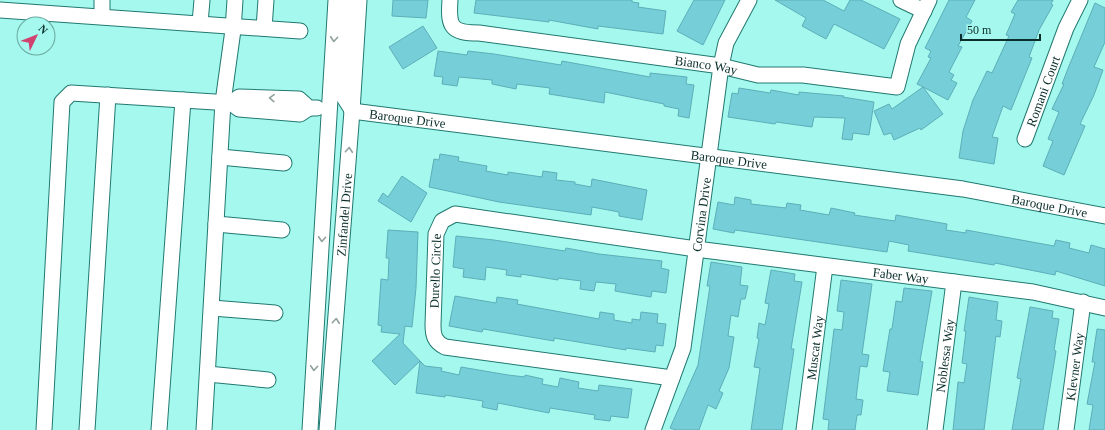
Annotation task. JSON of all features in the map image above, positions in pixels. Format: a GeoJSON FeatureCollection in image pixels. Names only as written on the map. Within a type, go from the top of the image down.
{"type":"FeatureCollection","features":[{"type":"Feature","properties":{"kind":"street"},"geometry":{"type":"LineString","coordinates":[[102,0],[102,16]]}},
{"type":"Feature","properties":{"kind":"street"},"geometry":{"type":"LineString","coordinates":[[200,23],[202,0]]}},
{"type":"Feature","properties":{"kind":"street"},"geometry":{"type":"LineString","coordinates":[[204,430],[220,157],[227,103],[235,0]]}},
{"type":"Feature","properties":{"kind":"street"},"geometry":{"type":"LineString","coordinates":[[264,28],[266,0]]}},
{"type":"Feature","properties":{"kind":"street","name":"Zinfandel Drive"},"geometry":{"type":"LineString","coordinates":[[310,430],[336,0]]}},
{"type":"Feature","properties":{"kind":"street"},"geometry":{"type":"LineString","coordinates":[[347,0],[342,84],[343,96],[352,111]]}},
{"type":"Feature","properties":{"kind":"street","name":"Zinfandel Drive"},"geometry":{"type":"LineString","coordinates":[[327,430],[341,260],[359,0]]}},
{"type":"Feature","properties":{"kind":"street","name":"Bianco Way"},"geometry":{"type":"LineString","coordinates":[[450,0],[450,20],[456,30],[463,33],[479,33],[721,66],[758,75],[803,75],[897,87],[908,44],[926,6]]}},
{"type":"Feature","properties":{"kind":"street","name":"Corvina Drive"},"geometry":{"type":"LineString","coordinates":[[652,430],[660,405],[683,348],[708,157],[721,66],[726,43],[749,0]]}},
{"type":"Feature","properties":{"kind":"street"},"geometry":{"type":"LineString","coordinates":[[901,0],[926,6]]}},
{"type":"Feature","properties":{"kind":"street","name":"Romani Court"},"geometry":{"type":"LineString","coordinates":[[1025,139],[1066,28],[1080,0]]}},
{"type":"Feature","properties":{"kind":"street"},"geometry":{"type":"LineString","coordinates":[[0,10],[42,6],[102,16],[300,31]]}},
{"type":"Feature","properties":{"kind":"street"},"geometry":{"type":"LineString","coordinates":[[44,430],[62,102],[71,93],[227,103],[238,97],[299,99],[309,108],[330,106],[336,114],[338,125],[333,219],[341,260]]}},
{"type":"Feature","properties":{"kind":"street"},"geometry":{"type":"LineString","coordinates":[[87,430],[108,95]]}},
{"type":"Feature","properties":{"kind":"street"},"geometry":{"type":"LineString","coordinates":[[159,430],[184,100]]}},
{"type":"Feature","properties":{"kind":"street","name":"Baroque Drive"},"geometry":{"type":"LineString","coordinates":[[352,111],[963,189],[1105,216]]}},
{"type":"Feature","properties":{"kind":"street"},"geometry":{"type":"LineString","coordinates":[[220,157],[284,163]]}},
{"type":"Feature","properties":{"kind":"street","name":"Durello Circle"},"geometry":{"type":"LineString","coordinates":[[672,378],[445,347],[438,343],[434,338],[433,330],[436,234],[442,221],[455,214],[696,249]]}},
{"type":"Feature","properties":{"kind":"street"},"geometry":{"type":"LineString","coordinates":[[216,224],[282,230]]}},
{"type":"Feature","properties":{"kind":"street","name":"Faber Way"},"geometry":{"type":"LineString","coordinates":[[696,249],[1033,292],[1105,308]]}},
{"type":"Feature","properties":{"kind":"street","name":"Muscat Way"},"geometry":{"type":"LineString","coordinates":[[804,430],[825,266]]}},
{"type":"Feature","properties":{"kind":"street","name":"Noblessa Way"},"geometry":{"type":"LineString","coordinates":[[935,430],[954,282]]}},
{"type":"Feature","properties":{"kind":"street","name":"Klevner Way"},"geometry":{"type":"LineString","coordinates":[[1066,430],[1082,302]]}},
{"type":"Feature","properties":{"kind":"street"},"geometry":{"type":"LineString","coordinates":[[212,308],[275,313]]}},
{"type":"Feature","properties":{"kind":"street"},"geometry":{"type":"LineString","coordinates":[[208,374],[268,380]]}},
{"type":"Feature","properties":{"kind":"building"},"geometry":{"type":"Polygon","coordinates":[[[393,0],[428,0],[426,18],[392,16],[393,0]]]}},
{"type":"Feature","properties":{"kind":"building"},"geometry":{"type":"Polygon","coordinates":[[[476,0],[632,0],[632,2],[639,3],[638,7],[666,11],[663,34],[598,26],[598,29],[549,20],[549,22],[474,13],[476,0]]]}},
{"type":"Feature","properties":{"kind":"building"},"geometry":{"type":"Polygon","coordinates":[[[694,0],[725,0],[703,45],[677,31],[694,0]]]}},
{"type":"Feature","properties":{"kind":"building"},"geometry":{"type":"Polygon","coordinates":[[[775,0],[823,0],[844,11],[850,0],[861,0],[900,19],[884,49],[834,24],[826,39],[802,26],[806,18],[775,0]]]}},
{"type":"Feature","properties":{"kind":"building"},"geometry":{"type":"Polygon","coordinates":[[[949,0],[975,0],[966,17],[972,21],[958,46],[962,47],[949,72],[954,75],[951,80],[957,83],[948,100],[917,84],[931,58],[928,57],[931,51],[925,48],[949,0]]]}},
{"type":"Feature","properties":{"kind":"building"},"geometry":{"type":"Polygon","coordinates":[[[1018,0],[1053,0],[1051,4],[1053,5],[1039,30],[1029,57],[1032,58],[1011,110],[1003,106],[992,137],[998,138],[994,164],[959,158],[963,131],[973,100],[987,71],[992,73],[1009,36],[1006,35],[1015,14],[1011,12],[1018,0]]]}},
{"type":"Feature","properties":{"kind":"building"},"geometry":{"type":"Polygon","coordinates":[[[1095,3],[1105,8],[1105,42],[1094,67],[1103,70],[1094,95],[1080,124],[1085,126],[1064,175],[1043,166],[1053,141],[1048,139],[1059,112],[1052,109],[1064,84],[1062,84],[1095,3]]]}},
{"type":"Feature","properties":{"kind":"building"},"geometry":{"type":"Polygon","coordinates":[[[423,26],[437,48],[403,69],[389,47],[423,26]]]}},
{"type":"Feature","properties":{"kind":"building"},"geometry":{"type":"Polygon","coordinates":[[[438,51],[467,55],[468,51],[561,65],[562,61],[650,77],[650,73],[687,77],[686,84],[694,85],[689,118],[678,116],[679,109],[664,106],[664,104],[605,92],[604,103],[549,94],[550,88],[517,84],[516,89],[492,84],[492,80],[459,77],[457,86],[442,84],[443,77],[434,76],[438,51]]]}},
{"type":"Feature","properties":{"kind":"building"},"geometry":{"type":"Polygon","coordinates":[[[923,87],[943,114],[921,130],[920,128],[894,140],[891,133],[884,135],[874,111],[889,104],[892,109],[923,87]]]}},
{"type":"Feature","properties":{"kind":"building"},"geometry":{"type":"Polygon","coordinates":[[[739,88],[770,93],[771,90],[799,95],[799,92],[844,96],[843,97],[874,102],[869,135],[853,133],[852,140],[842,139],[845,118],[814,117],[812,127],[776,122],[775,124],[728,117],[732,93],[738,94],[739,88]]]}},
{"type":"Feature","properties":{"kind":"building"},"geometry":{"type":"Polygon","coordinates":[[[440,154],[459,157],[458,161],[487,166],[486,171],[508,175],[508,172],[542,177],[543,171],[557,173],[556,180],[575,182],[575,184],[591,187],[592,179],[647,190],[642,220],[619,216],[619,212],[592,207],[591,215],[499,202],[429,187],[434,159],[439,160],[440,154]]]}},
{"type":"Feature","properties":{"kind":"building"},"geometry":{"type":"Polygon","coordinates":[[[402,176],[427,193],[411,222],[378,201],[383,193],[388,197],[402,176]]]}},
{"type":"Feature","properties":{"kind":"building"},"geometry":{"type":"Polygon","coordinates":[[[735,197],[751,200],[751,204],[786,208],[787,203],[801,205],[800,210],[829,215],[831,208],[855,213],[854,215],[895,221],[896,215],[947,224],[946,230],[966,233],[966,230],[1054,246],[1056,240],[1070,243],[1069,248],[1089,253],[1091,245],[1105,249],[1105,286],[1056,271],[1055,275],[995,263],[994,265],[908,251],[909,245],[889,241],[887,252],[735,230],[734,233],[713,229],[718,202],[734,205],[735,197]]]}},
{"type":"Feature","properties":{"kind":"building"},"geometry":{"type":"Polygon","coordinates":[[[388,230],[418,232],[416,288],[412,327],[405,326],[403,343],[420,361],[395,385],[372,361],[400,334],[381,332],[382,326],[378,325],[381,279],[388,280],[389,258],[386,258],[388,230]]]}},
{"type":"Feature","properties":{"kind":"building"},"geometry":{"type":"Polygon","coordinates":[[[456,236],[494,240],[565,251],[566,248],[599,254],[662,261],[661,268],[669,270],[666,293],[652,291],[651,297],[615,291],[616,284],[596,282],[594,291],[580,289],[581,281],[558,278],[558,280],[521,274],[521,277],[506,275],[507,270],[486,267],[485,280],[463,277],[464,269],[453,267],[456,236]]]}},
{"type":"Feature","properties":{"kind":"building"},"geometry":{"type":"Polygon","coordinates":[[[711,262],[742,267],[740,285],[748,286],[745,299],[741,299],[738,317],[731,315],[728,336],[734,337],[729,368],[719,391],[723,393],[716,409],[708,405],[699,430],[676,430],[670,428],[698,365],[710,286],[707,286],[711,262]]]}},
{"type":"Feature","properties":{"kind":"building"},"geometry":{"type":"Polygon","coordinates":[[[771,270],[795,274],[794,281],[802,282],[791,349],[794,349],[782,430],[751,430],[760,368],[754,367],[759,339],[757,338],[759,323],[765,325],[769,304],[765,303],[771,270]]]}},
{"type":"Feature","properties":{"kind":"building"},"geometry":{"type":"Polygon","coordinates":[[[841,280],[872,284],[862,354],[869,355],[867,367],[860,366],[856,399],[863,400],[861,415],[857,415],[855,430],[828,430],[829,420],[823,419],[834,329],[842,330],[844,312],[837,311],[841,280]]]}},
{"type":"Feature","properties":{"kind":"building"},"geometry":{"type":"Polygon","coordinates":[[[904,288],[932,291],[920,361],[923,362],[918,395],[887,391],[890,372],[883,371],[896,301],[902,302],[904,288]]]}},
{"type":"Feature","properties":{"kind":"building"},"geometry":{"type":"Polygon","coordinates":[[[455,296],[496,303],[497,297],[518,300],[517,304],[599,319],[600,312],[614,314],[614,320],[632,323],[632,319],[640,320],[641,312],[658,314],[657,323],[666,324],[663,346],[656,345],[655,352],[626,348],[626,350],[554,338],[554,341],[483,329],[482,332],[449,326],[455,296]]]}},
{"type":"Feature","properties":{"kind":"building"},"geometry":{"type":"Polygon","coordinates":[[[969,297],[998,302],[996,320],[1002,321],[1000,337],[996,336],[984,430],[953,430],[958,382],[964,383],[967,364],[962,363],[966,331],[964,331],[969,297]]]}},
{"type":"Feature","properties":{"kind":"building"},"geometry":{"type":"Polygon","coordinates":[[[1030,307],[1053,311],[1052,318],[1059,319],[1054,350],[1056,351],[1043,430],[1012,430],[1021,379],[1017,378],[1030,307]]]}},
{"type":"Feature","properties":{"kind":"building"},"geometry":{"type":"Polygon","coordinates":[[[1097,329],[1105,330],[1105,430],[1089,430],[1093,405],[1087,404],[1095,362],[1092,362],[1097,329]]]}},
{"type":"Feature","properties":{"kind":"building"},"geometry":{"type":"Polygon","coordinates":[[[420,361],[425,366],[442,368],[441,371],[459,375],[461,367],[508,375],[525,377],[525,375],[543,379],[542,384],[558,387],[560,378],[579,382],[578,388],[598,391],[599,385],[632,389],[628,418],[611,416],[610,421],[594,419],[595,415],[550,408],[549,413],[498,403],[497,410],[482,407],[483,401],[445,395],[445,397],[416,393],[420,361]]]}}]}
